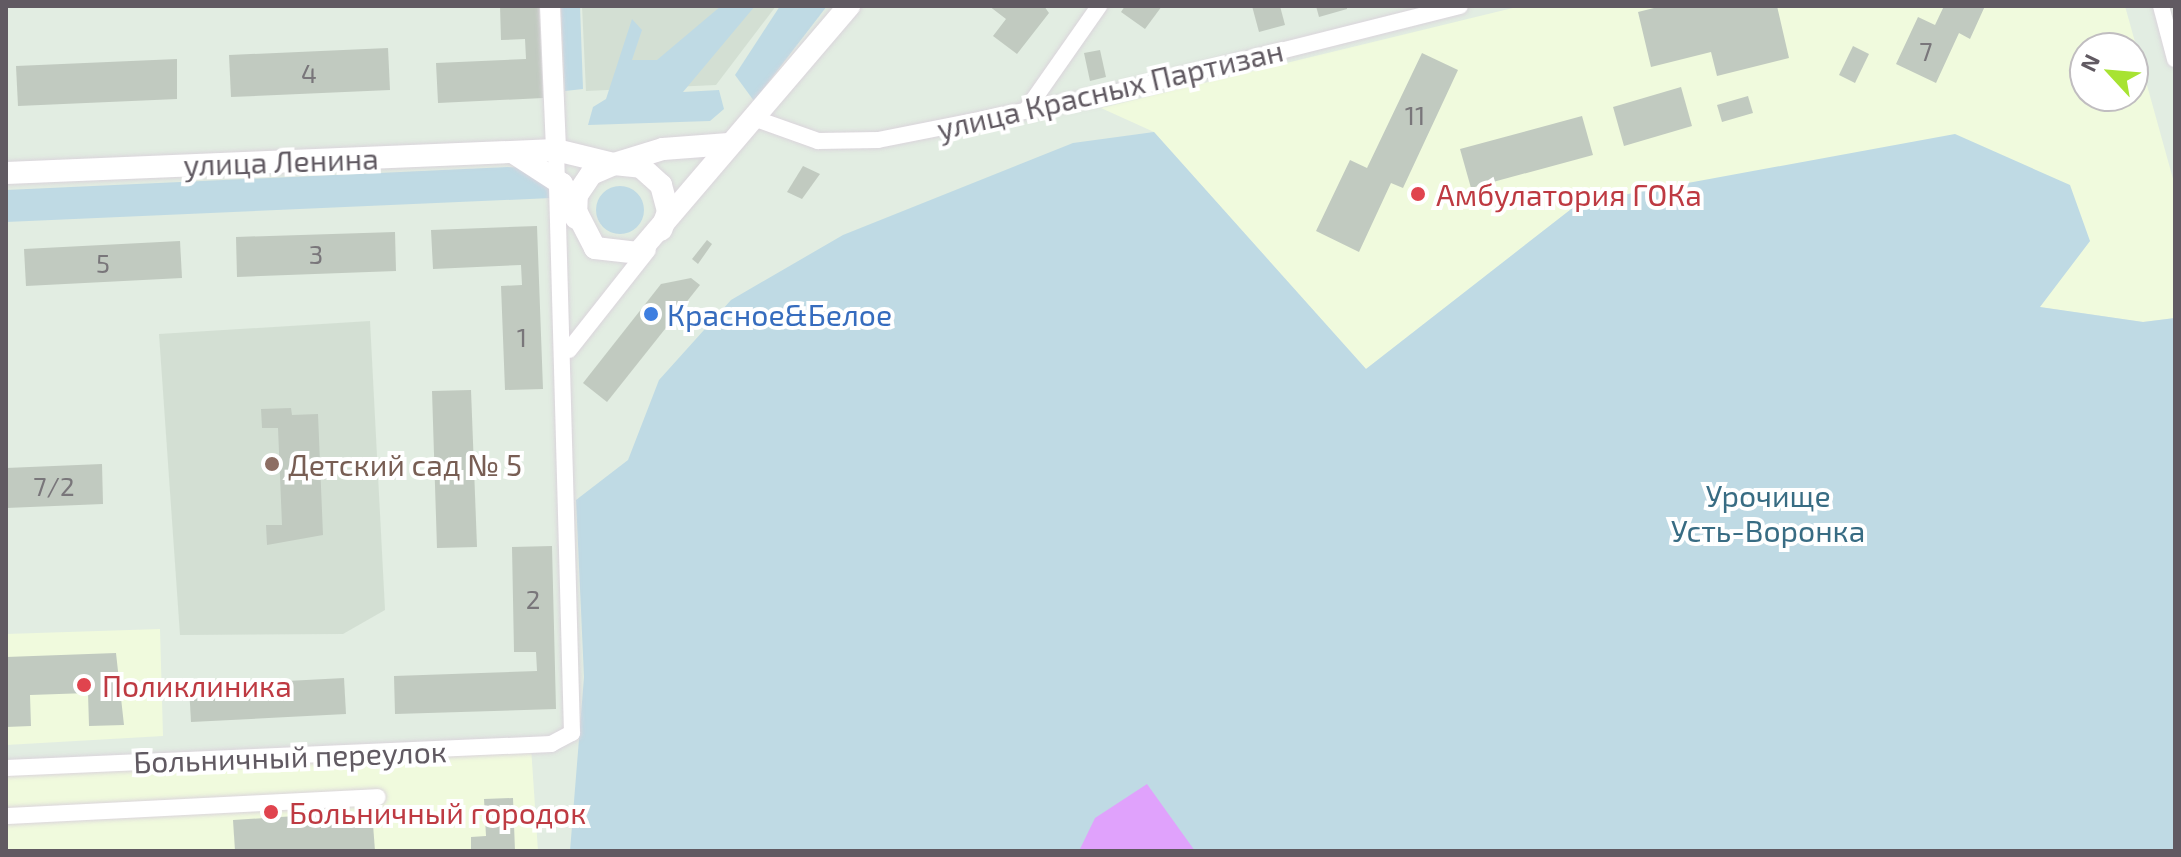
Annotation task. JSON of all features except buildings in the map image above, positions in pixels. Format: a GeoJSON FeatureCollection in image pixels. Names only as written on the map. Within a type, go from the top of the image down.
{"type":"FeatureCollection","features":[{"type":"Feature","properties":{"kind":"main road"},"geometry":{"type":"LineString","coordinates":[[509,151],[562,184],[583,236],[612,255],[638,253],[659,237],[729,144],[759,120],[849,6]]}},
{"type":"Feature","properties":{"kind":"main road"},"geometry":{"type":"LineString","coordinates":[[576,219],[577,195],[591,174],[663,149],[729,144]]}},
{"type":"Feature","properties":{"kind":"main road","name":"улица Ленина"},"geometry":{"type":"LineString","coordinates":[[6,173],[556,150],[614,164]]}},
{"type":"Feature","properties":{"kind":"main road"},"geometry":{"type":"LineString","coordinates":[[614,164],[641,167],[661,185],[668,212],[659,237]]}},
{"type":"Feature","properties":{"kind":"street"},"geometry":{"type":"LineString","coordinates":[[550,6],[556,150],[562,184],[565,359]]}},
{"type":"Feature","properties":{"kind":"street"},"geometry":{"type":"LineString","coordinates":[[1027,109],[1099,6]]}},
{"type":"Feature","properties":{"kind":"street","name":"улица Красных Партизан"},"geometry":{"type":"LineString","coordinates":[[759,120],[818,141],[878,140],[1027,109],[1460,6]]}},
{"type":"Feature","properties":{"kind":"street"},"geometry":{"type":"LineString","coordinates":[[2161,6],[2175,59]]}},
{"type":"Feature","properties":{"kind":"street"},"geometry":{"type":"LineString","coordinates":[[565,359],[575,334],[659,237]]}},
{"type":"Feature","properties":{"kind":"street","name":"Больничный переулок"},"geometry":{"type":"LineString","coordinates":[[6,768],[551,744],[572,733],[565,359]]}},
{"type":"Feature","properties":{"kind":"street"},"geometry":{"type":"LineString","coordinates":[[6,816],[378,797]]}},
{"type":"Feature","properties":{"kind":"shaded area"},"geometry":{"type":"Polygon","coordinates":[[[582,6],[776,6],[716,85],[586,91],[582,6]]]}},
{"type":"Feature","properties":{"kind":"shaded area","name":"Амбулатория ГОКа"},"geometry":{"type":"Polygon","coordinates":[[[1521,6],[2125,6],[2132,32],[2069,32],[2069,112],[2149,112],[2149,92],[2175,186],[2175,318],[2143,322],[2039,307],[2090,241],[1579,203],[1366,369],[1154,132],[1101,108],[1521,6]]]}},
{"type":"Feature","properties":{"kind":"shaded area","name":"Детский сад № 5"},"geometry":{"type":"Polygon","coordinates":[[[370,321],[385,610],[343,634],[180,635],[159,334],[370,321]]]}},
{"type":"Feature","properties":{"kind":"shaded area","name":"Поликлиника"},"geometry":{"type":"Polygon","coordinates":[[[160,629],[163,736],[6,745],[6,634],[160,629]]]}},
{"type":"Feature","properties":{"kind":"shaded area","name":"Больничный городок"},"geometry":{"type":"Polygon","coordinates":[[[531,747],[538,851],[6,851],[6,773],[531,747]]]}},
{"type":"Feature","properties":{"kind":"shaded area"},"geometry":{"type":"Polygon","coordinates":[[[1147,784],[1195,851],[1079,851],[1095,818],[1147,784]]]}},
{"type":"Feature","properties":{"kind":"green space"},"geometry":{"type":"Polygon","coordinates":[[[561,6],[580,6],[583,89],[565,91],[561,6]]]}},
{"type":"Feature","properties":{"kind":"green space"},"geometry":{"type":"Polygon","coordinates":[[[721,6],[755,6],[683,92],[719,90],[724,109],[710,121],[588,125],[593,107],[606,99],[632,19],[642,30],[632,60],[657,60],[721,6]]]}},
{"type":"Feature","properties":{"kind":"green space"},"geometry":{"type":"Polygon","coordinates":[[[780,6],[827,6],[754,101],[735,75],[780,6]]]}},
{"type":"Feature","properties":{"kind":"green space","name":"Урочище Усть-Воронка"},"geometry":{"type":"Polygon","coordinates":[[[1154,132],[1366,369],[1579,203],[1955,134],[2070,185],[2090,241],[2040,307],[2143,322],[2175,318],[2175,851],[570,851],[584,677],[576,500],[628,460],[659,380],[731,300],[843,235],[1073,143],[1154,132]]]}},
{"type":"Feature","properties":{"kind":"green space"},"geometry":{"type":"Polygon","coordinates":[[[529,168],[549,185],[551,198],[6,222],[6,190],[529,168]]]}},
{"type":"Feature","properties":{"kind":"green space"},"geometry":{"type":"Polygon","coordinates":[[[620,186],[637,193],[644,210],[637,227],[620,234],[603,227],[596,210],[603,193],[620,186]]]}},
{"type":"Feature","properties":{"kind":"place","name":"Амбулатория ГОКа"},"geometry":{"type":"Point","coordinates":[1418,194]}},
{"type":"Feature","properties":{"kind":"place","name":"Красное&Белое"},"geometry":{"type":"Point","coordinates":[651,314]}},
{"type":"Feature","properties":{"kind":"place","name":"Детский сад № 5"},"geometry":{"type":"Point","coordinates":[272,464]}},
{"type":"Feature","properties":{"kind":"place","name":"Поликлиника"},"geometry":{"type":"Point","coordinates":[84,685]}},
{"type":"Feature","properties":{"kind":"place","name":"Больничный городок"},"geometry":{"type":"Point","coordinates":[271,812]}}]}
